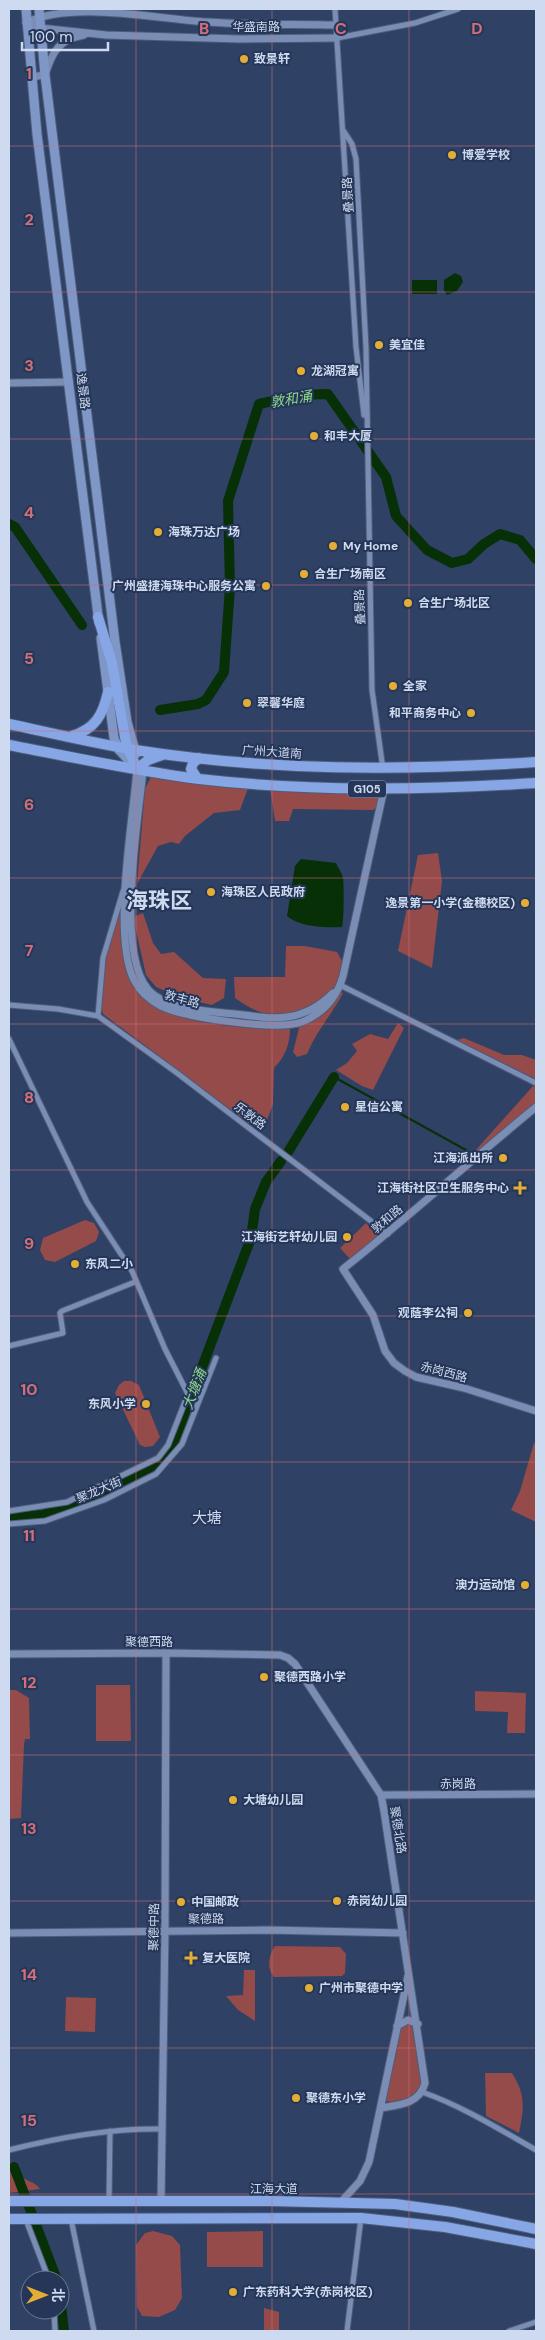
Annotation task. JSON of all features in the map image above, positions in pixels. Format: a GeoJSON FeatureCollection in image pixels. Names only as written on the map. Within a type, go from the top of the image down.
{"type":"FeatureCollection","features":[{"type":"Feature","properties":{"kind":"highway"},"geometry":{"type":"LineString","coordinates":[[98,617],[109,653],[113,691],[130,753],[140,768],[152,758],[166,754]]}},
{"type":"Feature","properties":{"kind":"highway"},"geometry":{"type":"LineString","coordinates":[[70,737],[81,733],[97,722],[113,691]]}},
{"type":"Feature","properties":{"kind":"highway","name":"广州大道南"},"geometry":{"type":"LineString","coordinates":[[9,724],[117,747],[130,753],[166,754],[314,767],[384,769],[536,762]]}},
{"type":"Feature","properties":{"kind":"highway","name":"G105"},"geometry":{"type":"LineString","coordinates":[[9,745],[197,778],[290,786],[384,789],[536,782]]}},
{"type":"Feature","properties":{"kind":"highway"},"geometry":{"type":"LineString","coordinates":[[113,764],[130,753]]}},
{"type":"Feature","properties":{"kind":"highway"},"geometry":{"type":"LineString","coordinates":[[197,778],[191,769],[193,763],[200,758]]}},
{"type":"Feature","properties":{"kind":"highway","name":"江海大道"},"geometry":{"type":"LineString","coordinates":[[9,2201],[341,2202],[415,2206],[536,2229]]}},
{"type":"Feature","properties":{"kind":"highway"},"geometry":{"type":"LineString","coordinates":[[9,2219],[361,2218],[437,2226],[536,2244]]}},
{"type":"Feature","properties":{"kind":"main road","name":"逸景路"},"geometry":{"type":"LineString","coordinates":[[26,9],[31,76],[101,642],[106,676],[113,691],[117,747]]}},
{"type":"Feature","properties":{"kind":"main road","name":"逸景路"},"geometry":{"type":"LineString","coordinates":[[40,12],[45,75],[130,753]]}},
{"type":"Feature","properties":{"kind":"street"},"geometry":{"type":"LineString","coordinates":[[69,9],[77,12]]}},
{"type":"Feature","properties":{"kind":"street","name":"叠景路"},"geometry":{"type":"LineString","coordinates":[[335,9],[356,347],[368,443]]}},
{"type":"Feature","properties":{"kind":"street"},"geometry":{"type":"LineString","coordinates":[[337,38],[415,22],[458,9]]}},
{"type":"Feature","properties":{"kind":"street"},"geometry":{"type":"LineString","coordinates":[[26,23],[40,12],[77,12],[208,22],[336,25]]}},
{"type":"Feature","properties":{"kind":"street","name":"华盛南路"},"geometry":{"type":"LineString","coordinates":[[26,23],[40,28],[89,34],[222,39],[337,38]]}},
{"type":"Feature","properties":{"kind":"street"},"geometry":{"type":"LineString","coordinates":[[31,76],[45,75],[56,47],[68,38],[89,34]]}},
{"type":"Feature","properties":{"kind":"street","name":"叠景路"},"geometry":{"type":"LineString","coordinates":[[343,130],[352,144],[356,159],[368,443],[372,690],[384,769]]}},
{"type":"Feature","properties":{"kind":"street"},"geometry":{"type":"LineString","coordinates":[[68,370],[81,369]]}},
{"type":"Feature","properties":{"kind":"street"},"geometry":{"type":"LineString","coordinates":[[9,383],[69,382]]}},
{"type":"Feature","properties":{"kind":"street","name":"敦丰路"},"geometry":{"type":"LineString","coordinates":[[140,768],[127,878],[124,925],[130,969],[134,980],[145,995],[163,1007],[196,1016],[284,1026],[313,1017],[332,1000],[340,985],[384,789]]}},
{"type":"Feature","properties":{"kind":"street","name":"敦丰路"},"geometry":{"type":"LineString","coordinates":[[140,768],[130,934],[136,968],[148,990],[165,1001],[187,1008],[283,1019],[313,1009],[340,985]]}},
{"type":"Feature","properties":{"kind":"street"},"geometry":{"type":"LineString","coordinates":[[9,1005],[58,1009],[98,1016],[103,958],[127,878]]}},
{"type":"Feature","properties":{"kind":"street"},"geometry":{"type":"LineString","coordinates":[[340,985],[536,1083]]}},
{"type":"Feature","properties":{"kind":"street","name":"乐敦路"},"geometry":{"type":"LineString","coordinates":[[98,1016],[177,1073],[388,1234]]}},
{"type":"Feature","properties":{"kind":"street"},"geometry":{"type":"LineString","coordinates":[[9,1039],[86,1202],[132,1271],[172,1364],[188,1394],[168,1445],[158,1458],[67,1502],[9,1511]]}},
{"type":"Feature","properties":{"kind":"street","name":"敦和路"},"geometry":{"type":"LineString","coordinates":[[343,1269],[388,1234],[488,1146],[536,1107]]}},
{"type":"Feature","properties":{"kind":"street","name":"赤岗西路"},"geometry":{"type":"LineString","coordinates":[[343,1269],[373,1315],[385,1352],[394,1363],[416,1377],[464,1388],[536,1411]]}},
{"type":"Feature","properties":{"kind":"street"},"geometry":{"type":"LineString","coordinates":[[9,1346],[63,1334],[60,1313],[62,1311],[136,1282]]}},
{"type":"Feature","properties":{"kind":"street","name":"聚龙大街"},"geometry":{"type":"LineString","coordinates":[[9,1524],[45,1521],[104,1500],[156,1474],[182,1444],[216,1358]]}},
{"type":"Feature","properties":{"kind":"street","name":"聚德西路"},"geometry":{"type":"LineString","coordinates":[[9,1654],[166,1652],[280,1655],[288,1658]]}},
{"type":"Feature","properties":{"kind":"street","name":"聚德中路"},"geometry":{"type":"LineString","coordinates":[[161,2201],[166,1931],[166,1652]]}},
{"type":"Feature","properties":{"kind":"street","name":"聚德北路"},"geometry":{"type":"LineString","coordinates":[[288,1658],[381,1795],[418,2024],[425,2083],[422,2092]]}},
{"type":"Feature","properties":{"kind":"street","name":"赤岗路"},"geometry":{"type":"LineString","coordinates":[[381,1795],[536,1794]]}},
{"type":"Feature","properties":{"kind":"street","name":"聚德路"},"geometry":{"type":"LineString","coordinates":[[9,1933],[268,1930],[403,1933]]}},
{"type":"Feature","properties":{"kind":"street","name":"聚德北路"},"geometry":{"type":"LineString","coordinates":[[341,2202],[365,2174],[381,2108],[409,1972]]}},
{"type":"Feature","properties":{"kind":"street"},"geometry":{"type":"LineString","coordinates":[[397,2026],[408,2020],[418,2024]]}},
{"type":"Feature","properties":{"kind":"street"},"geometry":{"type":"LineString","coordinates":[[381,2108],[412,2101],[422,2092],[441,2099],[536,2150]]}},
{"type":"Feature","properties":{"kind":"street"},"geometry":{"type":"LineString","coordinates":[[9,2150],[72,2136],[110,2131],[162,2129]]}},
{"type":"Feature","properties":{"kind":"street"},"geometry":{"type":"LineString","coordinates":[[109,2201],[110,2131]]}},
{"type":"Feature","properties":{"kind":"street"},"geometry":{"type":"LineString","coordinates":[[347,2331],[361,2218]]}},
{"type":"Feature","properties":{"kind":"street"},"geometry":{"type":"LineString","coordinates":[[26,2219],[45,2270]]}},
{"type":"Feature","properties":{"kind":"street"},"geometry":{"type":"LineString","coordinates":[[71,2219],[94,2331]]}},
{"type":"Feature","properties":{"kind":"street"},"geometry":{"type":"LineString","coordinates":[[508,2331],[536,2322]]}},
{"type":"Feature","properties":{"kind":"shaded area"},"geometry":{"type":"Polygon","coordinates":[[[455,273],[461,276],[463,282],[457,291],[447,295],[444,290],[444,280],[455,273]]]}},
{"type":"Feature","properties":{"kind":"shaded area"},"geometry":{"type":"Polygon","coordinates":[[[412,280],[437,280],[437,294],[412,294],[412,280]]]}},
{"type":"Feature","properties":{"kind":"shaded area"},"geometry":{"type":"Polygon","coordinates":[[[151,777],[248,788],[240,810],[214,813],[185,836],[179,844],[171,842],[158,846],[137,884],[145,789],[151,777]]]}},
{"type":"Feature","properties":{"kind":"shaded area"},"geometry":{"type":"Polygon","coordinates":[[[270,788],[381,792],[376,808],[373,810],[293,809],[289,821],[275,821],[270,788]]]}},
{"type":"Feature","properties":{"kind":"shaded area"},"geometry":{"type":"Polygon","coordinates":[[[438,853],[442,881],[432,968],[398,951],[418,855],[438,853]]]}},
{"type":"Feature","properties":{"kind":"shaded area"},"geometry":{"type":"Polygon","coordinates":[[[301,859],[336,863],[342,874],[343,881],[342,927],[305,925],[287,916],[295,866],[301,859]]]}},
{"type":"Feature","properties":{"kind":"shaded area"},"geometry":{"type":"Polygon","coordinates":[[[122,900],[133,984],[144,998],[160,1009],[180,1017],[228,1026],[290,1029],[286,1050],[274,1068],[273,1104],[267,1120],[250,1124],[103,1014],[101,987],[103,972],[122,900]]]}},
{"type":"Feature","properties":{"kind":"shaded area"},"geometry":{"type":"Polygon","coordinates":[[[143,913],[153,943],[161,954],[174,952],[203,978],[226,979],[224,998],[212,1005],[182,998],[156,987],[146,975],[133,917],[143,913]]]}},
{"type":"Feature","properties":{"kind":"shaded area"},"geometry":{"type":"Polygon","coordinates":[[[286,946],[305,946],[337,952],[342,961],[337,982],[332,990],[324,998],[310,1006],[294,1012],[277,1014],[256,1010],[235,998],[234,977],[285,977],[286,946]]]}},
{"type":"Feature","properties":{"kind":"shaded area"},"geometry":{"type":"Polygon","coordinates":[[[340,992],[343,993],[307,1054],[297,1057],[293,1052],[300,1024],[340,992]]]}},
{"type":"Feature","properties":{"kind":"shaded area"},"geometry":{"type":"Polygon","coordinates":[[[398,1023],[404,1028],[373,1090],[362,1086],[336,1070],[347,1063],[357,1051],[352,1044],[370,1034],[388,1039],[398,1023]]]}},
{"type":"Feature","properties":{"kind":"shaded area"},"geometry":{"type":"Polygon","coordinates":[[[464,1038],[504,1055],[522,1055],[536,1060],[536,1079],[457,1040],[464,1038]]]}},
{"type":"Feature","properties":{"kind":"shaded area"},"geometry":{"type":"Polygon","coordinates":[[[533,1086],[536,1087],[536,1105],[486,1146],[474,1152],[533,1086]]]}},
{"type":"Feature","properties":{"kind":"shaded area"},"geometry":{"type":"Polygon","coordinates":[[[85,1220],[94,1223],[99,1232],[96,1241],[55,1262],[45,1260],[40,1250],[43,1238],[85,1220]]]}},
{"type":"Feature","properties":{"kind":"shaded area"},"geometry":{"type":"Polygon","coordinates":[[[366,1223],[378,1236],[351,1260],[340,1248],[366,1223]]]}},
{"type":"Feature","properties":{"kind":"shaded area"},"geometry":{"type":"Polygon","coordinates":[[[124,1381],[131,1381],[139,1385],[160,1437],[153,1446],[145,1447],[140,1445],[115,1393],[119,1385],[124,1381]]]}},
{"type":"Feature","properties":{"kind":"shaded area"},"geometry":{"type":"Polygon","coordinates":[[[534,1443],[536,1444],[536,1522],[511,1510],[520,1491],[534,1443]]]}},
{"type":"Feature","properties":{"kind":"shaded area"},"geometry":{"type":"Polygon","coordinates":[[[96,1685],[130,1685],[131,1741],[96,1741],[96,1685]]]}},
{"type":"Feature","properties":{"kind":"shaded area"},"geometry":{"type":"Polygon","coordinates":[[[9,1690],[16,1690],[29,1698],[30,1739],[25,1739],[24,1745],[21,1818],[9,1819],[9,1690]]]}},
{"type":"Feature","properties":{"kind":"shaded area"},"geometry":{"type":"Polygon","coordinates":[[[475,1691],[526,1693],[525,1733],[507,1733],[508,1712],[475,1711],[475,1691]]]}},
{"type":"Feature","properties":{"kind":"shaded area"},"geometry":{"type":"Polygon","coordinates":[[[275,1946],[340,1947],[346,1954],[345,1973],[342,1976],[274,1977],[270,1970],[269,1962],[275,1946]]]}},
{"type":"Feature","properties":{"kind":"shaded area"},"geometry":{"type":"Polygon","coordinates":[[[244,1970],[255,1970],[255,2021],[238,2010],[226,1996],[243,1995],[244,1970]]]}},
{"type":"Feature","properties":{"kind":"shaded area"},"geometry":{"type":"Polygon","coordinates":[[[66,1997],[96,1998],[95,2032],[65,2031],[66,1997]]]}},
{"type":"Feature","properties":{"kind":"shaded area"},"geometry":{"type":"Polygon","coordinates":[[[405,2023],[413,2024],[422,2085],[412,2099],[385,2101],[399,2027],[405,2023]]]}},
{"type":"Feature","properties":{"kind":"shaded area"},"geometry":{"type":"Polygon","coordinates":[[[485,2073],[512,2073],[517,2081],[523,2102],[519,2133],[486,2116],[485,2073]]]}},
{"type":"Feature","properties":{"kind":"shaded area"},"geometry":{"type":"Polygon","coordinates":[[[9,2159],[17,2173],[40,2189],[9,2193],[9,2159]]]}},
{"type":"Feature","properties":{"kind":"shaded area"},"geometry":{"type":"Polygon","coordinates":[[[153,2231],[172,2236],[180,2245],[182,2298],[175,2310],[159,2317],[142,2316],[137,2307],[136,2245],[145,2233],[153,2231]]]}},
{"type":"Feature","properties":{"kind":"shaded area"},"geometry":{"type":"Polygon","coordinates":[[[263,2231],[263,2267],[207,2267],[207,2232],[263,2231]]]}},
{"type":"Feature","properties":{"kind":"shaded area"},"geometry":{"type":"Polygon","coordinates":[[[264,2308],[279,2312],[279,2331],[264,2331],[264,2308]]]}},
{"type":"Feature","properties":{"kind":"waterway","name":"敦和涌"},"geometry":{"type":"LineString","coordinates":[[160,710],[198,704],[206,700],[224,672],[230,587],[228,501],[259,404],[301,395],[328,394],[386,477],[396,516],[427,550],[452,563],[468,559],[484,544],[500,534],[520,540],[536,559]]}},
{"type":"Feature","properties":{"kind":"waterway","name":"敦和涌"},"geometry":{"type":"LineString","coordinates":[[9,524],[15,527],[82,625]]}},
{"type":"Feature","properties":{"kind":"waterway"},"geometry":{"type":"LineString","coordinates":[[334,1077],[466,1150]]}},
{"type":"Feature","properties":{"kind":"waterway","name":"大塘涌"},"geometry":{"type":"LineString","coordinates":[[288,1152],[334,1077]]}},
{"type":"Feature","properties":{"kind":"waterway","name":"大塘涌"},"geometry":{"type":"LineString","coordinates":[[9,1518],[43,1515],[71,1506],[163,1461],[174,1441],[251,1238],[255,1209],[266,1182],[281,1161]]}},
{"type":"Feature","properties":{"kind":"waterway"},"geometry":{"type":"LineString","coordinates":[[14,2167],[53,2270]]}},
{"type":"Feature","properties":{"kind":"waterway"},"geometry":{"type":"LineString","coordinates":[[63,2320],[64,2331]]}},
{"type":"Feature","properties":{"kind":"place","name":"致景轩"},"geometry":{"type":"Point","coordinates":[244,59]}},
{"type":"Feature","properties":{"kind":"place","name":"博爱学校"},"geometry":{"type":"Point","coordinates":[452,155]}},
{"type":"Feature","properties":{"kind":"place","name":"美宜佳"},"geometry":{"type":"Point","coordinates":[379,345]}},
{"type":"Feature","properties":{"kind":"place","name":"龙湖冠寓"},"geometry":{"type":"Point","coordinates":[301,371]}},
{"type":"Feature","properties":{"kind":"place","name":"和丰大厦"},"geometry":{"type":"Point","coordinates":[314,436]}},
{"type":"Feature","properties":{"kind":"place","name":"海珠万达广场"},"geometry":{"type":"Point","coordinates":[158,532]}},
{"type":"Feature","properties":{"kind":"place","name":"My Home"},"geometry":{"type":"Point","coordinates":[333,546]}},
{"type":"Feature","properties":{"kind":"place","name":"合生广场南区"},"geometry":{"type":"Point","coordinates":[304,574]}},
{"type":"Feature","properties":{"kind":"place","name":"广州盛捷海珠中心服务公寓"},"geometry":{"type":"Point","coordinates":[266,586]}},
{"type":"Feature","properties":{"kind":"place","name":"合生广场北区"},"geometry":{"type":"Point","coordinates":[408,603]}},
{"type":"Feature","properties":{"kind":"place","name":"全家"},"geometry":{"type":"Point","coordinates":[393,686]}},
{"type":"Feature","properties":{"kind":"place","name":"翠馨华庭"},"geometry":{"type":"Point","coordinates":[247,703]}},
{"type":"Feature","properties":{"kind":"place","name":"和平商务中心"},"geometry":{"type":"Point","coordinates":[471,713]}},
{"type":"Feature","properties":{"kind":"place","name":"海珠区人民政府"},"geometry":{"type":"Point","coordinates":[211,892]}},
{"type":"Feature","properties":{"kind":"place","name":"逸景第一小学(金穗校区)"},"geometry":{"type":"Point","coordinates":[525,903]}},
{"type":"Feature","properties":{"kind":"place","name":"星信公寓"},"geometry":{"type":"Point","coordinates":[345,1107]}},
{"type":"Feature","properties":{"kind":"place","name":"江海派出所"},"geometry":{"type":"Point","coordinates":[503,1158]}},
{"type":"Feature","properties":{"kind":"place","name":"江海街社区卫生服务中心"},"geometry":{"type":"Point","coordinates":[520,1188]}},
{"type":"Feature","properties":{"kind":"place","name":"江海街艺轩幼儿园"},"geometry":{"type":"Point","coordinates":[347,1237]}},
{"type":"Feature","properties":{"kind":"place","name":"东风二小"},"geometry":{"type":"Point","coordinates":[75,1264]}},
{"type":"Feature","properties":{"kind":"place","name":"观蔭李公祠"},"geometry":{"type":"Point","coordinates":[468,1313]}},
{"type":"Feature","properties":{"kind":"place","name":"东风小学"},"geometry":{"type":"Point","coordinates":[146,1404]}},
{"type":"Feature","properties":{"kind":"place","name":"澳力运动馆"},"geometry":{"type":"Point","coordinates":[525,1585]}},
{"type":"Feature","properties":{"kind":"place","name":"聚德西路小学"},"geometry":{"type":"Point","coordinates":[264,1677]}},
{"type":"Feature","properties":{"kind":"place","name":"大塘幼儿园"},"geometry":{"type":"Point","coordinates":[233,1800]}},
{"type":"Feature","properties":{"kind":"place","name":"赤岗幼儿园"},"geometry":{"type":"Point","coordinates":[337,1901]}},
{"type":"Feature","properties":{"kind":"place","name":"中国邮政"},"geometry":{"type":"Point","coordinates":[181,1902]}},
{"type":"Feature","properties":{"kind":"place","name":"复大医院"},"geometry":{"type":"Point","coordinates":[191,1958]}},
{"type":"Feature","properties":{"kind":"place","name":"广州市聚德中学"},"geometry":{"type":"Point","coordinates":[309,1988]}},
{"type":"Feature","properties":{"kind":"place","name":"聚德东小学"},"geometry":{"type":"Point","coordinates":[296,2098]}},
{"type":"Feature","properties":{"kind":"place","name":"广东药科大学(赤岗校区)"},"geometry":{"type":"Point","coordinates":[233,2292]}},
{"type":"Feature","properties":{"kind":"district","name":"海珠区"},"geometry":{"type":"Point","coordinates":[159,900]}},
{"type":"Feature","properties":{"kind":"district","name":"大塘"},"geometry":{"type":"Point","coordinates":[207,1518]}}]}
